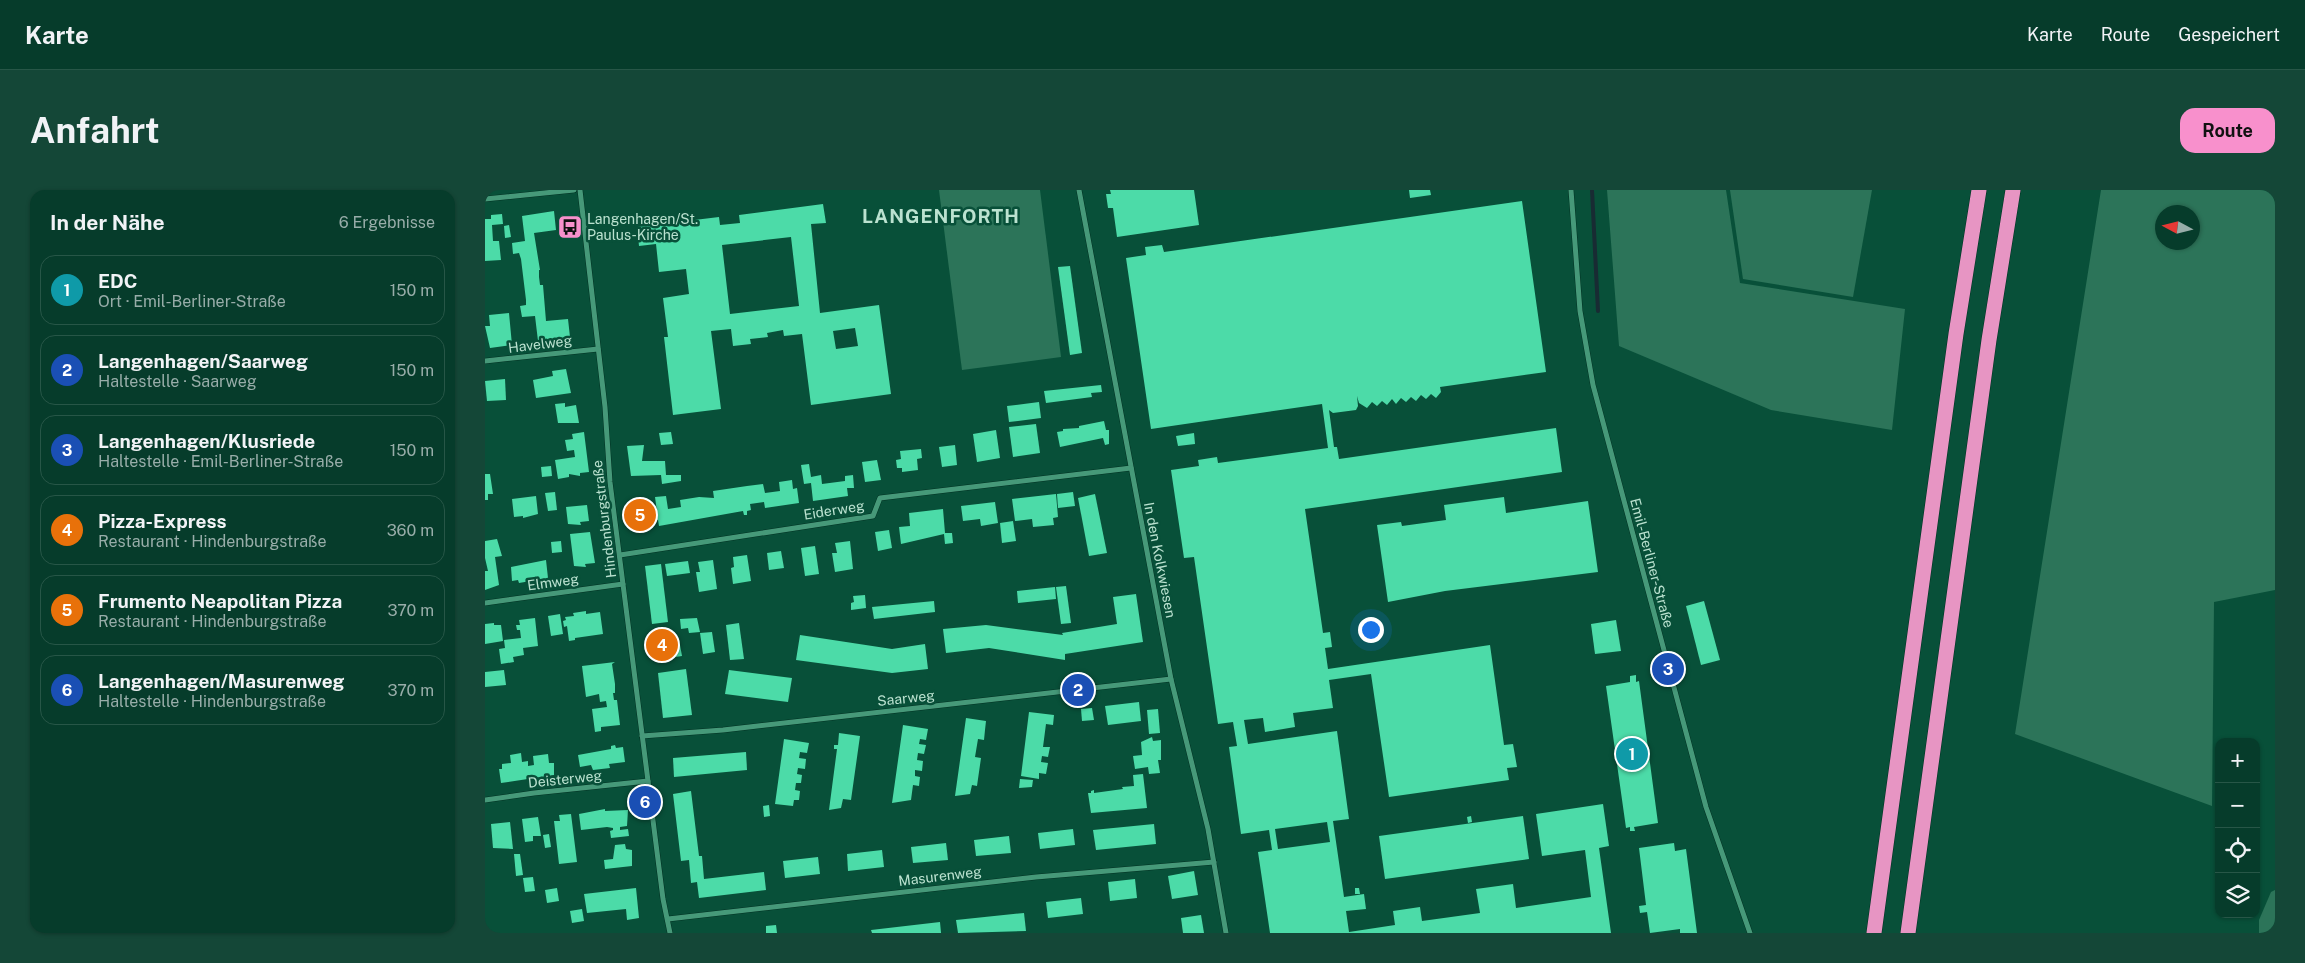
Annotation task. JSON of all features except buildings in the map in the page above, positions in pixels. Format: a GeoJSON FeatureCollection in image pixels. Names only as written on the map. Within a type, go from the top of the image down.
{"type":"FeatureCollection","features":[{"type":"Feature","properties":{"kind":"highway"},"geometry":{"type":"LineString","coordinates":[[1874,933],[1956,334],[1979,190]]}},
{"type":"Feature","properties":{"kind":"highway"},"geometry":{"type":"LineString","coordinates":[[1908,933],[1989,340],[2013,190]]}},
{"type":"Feature","properties":{"kind":"street"},"geometry":{"type":"LineString","coordinates":[[485,199],[574,190]]}},
{"type":"Feature","properties":{"kind":"street","name":"Hindenburgstraße"},"geometry":{"type":"LineString","coordinates":[[580,190],[598,349],[606,444],[663,899],[670,933]]}},
{"type":"Feature","properties":{"kind":"street","name":"In den Kolkwiesen"},"geometry":{"type":"LineString","coordinates":[[1079,190],[1171,680],[1214,862],[1226,933]]}},
{"type":"Feature","properties":{"kind":"street","name":"Emil-Berliner-Straße"},"geometry":{"type":"LineString","coordinates":[[1571,190],[1580,311],[1593,386],[1706,807],[1750,933]]}},
{"type":"Feature","properties":{"kind":"street","name":"Havelweg"},"geometry":{"type":"LineString","coordinates":[[485,361],[598,349]]}},
{"type":"Feature","properties":{"kind":"street","name":"Eiderweg"},"geometry":{"type":"LineString","coordinates":[[620,555],[873,516],[879,498],[1131,468]]}},
{"type":"Feature","properties":{"kind":"street","name":"Elmweg"},"geometry":{"type":"LineString","coordinates":[[485,603],[623,584]]}},
{"type":"Feature","properties":{"kind":"street","name":"Saarweg"},"geometry":{"type":"LineString","coordinates":[[642,736],[723,730],[1171,680]]}},
{"type":"Feature","properties":{"kind":"street","name":"Deisterweg"},"geometry":{"type":"LineString","coordinates":[[485,800],[648,781]]}},
{"type":"Feature","properties":{"kind":"street","name":"Masurenweg"},"geometry":{"type":"LineString","coordinates":[[668,919],[1036,876],[1214,862]]}},
{"type":"Feature","properties":{"kind":"green space"},"geometry":{"type":"Polygon","coordinates":[[[939,190],[1040,190],[1061,357],[962,370],[939,190]]]}},
{"type":"Feature","properties":{"kind":"green space"},"geometry":{"type":"Polygon","coordinates":[[[1607,190],[1726,190],[1740,283],[1905,309],[1892,430],[1771,410],[1619,346],[1607,190]]]}},
{"type":"Feature","properties":{"kind":"green space"},"geometry":{"type":"Polygon","coordinates":[[[1730,190],[1872,190],[1853,297],[1743,279],[1730,190]]]}},
{"type":"Feature","properties":{"kind":"green space"},"geometry":{"type":"Polygon","coordinates":[[[2101,190],[2275,190],[2275,590],[2214,602],[2212,806],[2015,734],[2101,190]]]}},
{"type":"Feature","properties":{"kind":"green space"},"geometry":{"type":"Polygon","coordinates":[[[2275,890],[2275,933],[2259,933],[2259,920],[2271,892],[2275,890]]]}},
{"type":"Feature","properties":{"kind":"waterway"},"geometry":{"type":"LineString","coordinates":[[1592,190],[1598,311]]}},
{"type":"Feature","properties":{"kind":"place","name":"Langenhagen/St. Paulus-Kirche"},"geometry":{"type":"Point","coordinates":[570,227]}},
{"type":"Feature","properties":{"kind":"place","name":"Frumento Neapolitan Pizza"},"geometry":{"type":"Point","coordinates":[640,515]}},
{"type":"Feature","properties":{"kind":"place","name":"Pizza-Express"},"geometry":{"type":"Point","coordinates":[662,645]}},
{"type":"Feature","properties":{"kind":"place","name":"Langenhagen/Klusriede"},"geometry":{"type":"Point","coordinates":[1668,669]}},
{"type":"Feature","properties":{"kind":"place","name":"Langenhagen/Saarweg"},"geometry":{"type":"Point","coordinates":[1078,690]}},
{"type":"Feature","properties":{"kind":"place","name":"EDC"},"geometry":{"type":"Point","coordinates":[1632,754]}},
{"type":"Feature","properties":{"kind":"place","name":"Langenhagen/Masurenweg"},"geometry":{"type":"Point","coordinates":[645,802]}},
{"type":"Feature","properties":{"kind":"district","name":"LANGENFORTH"},"geometry":{"type":"Point","coordinates":[941,216]}}]}
